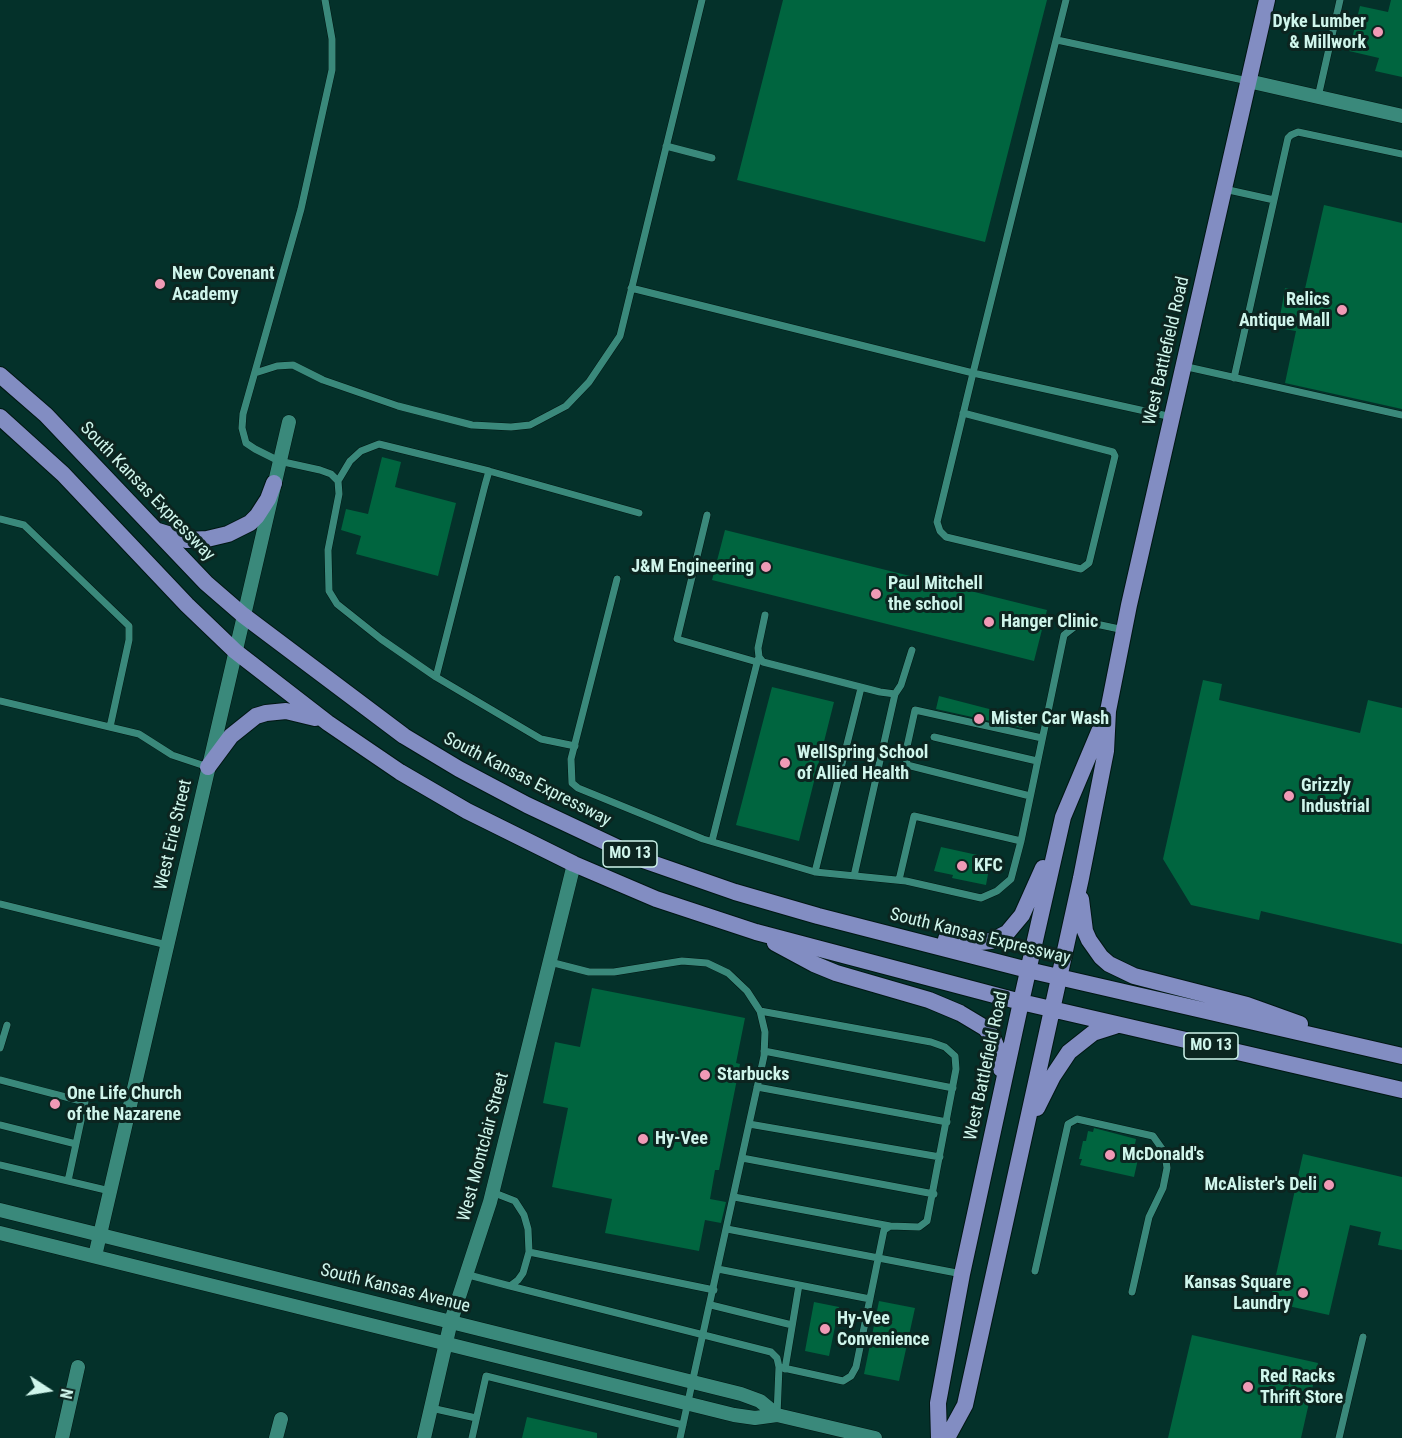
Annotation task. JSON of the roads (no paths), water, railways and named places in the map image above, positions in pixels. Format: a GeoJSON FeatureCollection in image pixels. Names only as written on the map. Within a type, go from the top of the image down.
{"type":"FeatureCollection","features":[{"type":"Feature","properties":{"kind":"main road","name":"West Battlefield Road"},"geometry":{"type":"LineString","coordinates":[[947,1438],[965,1405],[1081,878],[1106,751],[1108,711],[1124,630],[1267,0]]}},
{"type":"Feature","properties":{"kind":"main road","name":"South Kansas Expressway"},"geometry":{"type":"LineString","coordinates":[[0,375],[69,438],[206,583],[243,615],[404,736],[459,769],[527,805],[646,861],[735,892],[818,916],[1028,970],[1402,1056]]}},
{"type":"Feature","properties":{"kind":"main road","name":"MO 13"},"geometry":{"type":"LineString","coordinates":[[0,417],[63,474],[235,651],[328,723],[400,772],[467,811],[574,864],[656,899],[756,932],[1021,1002],[1402,1090]]}},
{"type":"Feature","properties":{"kind":"main road"},"geometry":{"type":"LineString","coordinates":[[154,529],[187,540],[207,539],[228,534],[250,523],[268,500],[274,483]]}},
{"type":"Feature","properties":{"kind":"main road"},"geometry":{"type":"LineString","coordinates":[[208,767],[231,736],[256,716],[286,711],[308,715],[328,723]]}},
{"type":"Feature","properties":{"kind":"main road","name":"West Battlefield Road"},"geometry":{"type":"LineString","coordinates":[[939,1438],[938,1403],[962,1274],[1028,970],[1064,816],[1108,711]]}},
{"type":"Feature","properties":{"kind":"main road"},"geometry":{"type":"LineString","coordinates":[[818,916],[954,941],[980,942],[1000,938],[1015,925],[1022,915],[1064,816]]}},
{"type":"Feature","properties":{"kind":"main road"},"geometry":{"type":"LineString","coordinates":[[1081,878],[1081,905],[1085,931],[1094,948],[1109,963],[1134,976],[1273,1013],[1336,1041]]}},
{"type":"Feature","properties":{"kind":"main road"},"geometry":{"type":"LineString","coordinates":[[756,932],[814,964],[836,973],[929,1000],[974,1020],[992,1036],[997,1044],[1000,1055],[1001,1089]]}},
{"type":"Feature","properties":{"kind":"main road"},"geometry":{"type":"LineString","coordinates":[[1015,1177],[1038,1107],[1061,1063],[1085,1037],[1101,1029],[1120,1026]]}},
{"type":"Feature","properties":{"kind":"street"},"geometry":{"type":"LineString","coordinates":[[1248,81],[1402,116]]}},
{"type":"Feature","properties":{"kind":"street","name":"West Erie Street"},"geometry":{"type":"LineString","coordinates":[[95,1256],[289,422]]}},
{"type":"Feature","properties":{"kind":"street","name":"West Montclair Street"},"geometry":{"type":"LineString","coordinates":[[424,1438],[451,1321],[492,1192],[574,864]]}},
{"type":"Feature","properties":{"kind":"street","name":"South Kansas Avenue"},"geometry":{"type":"LineString","coordinates":[[0,1210],[741,1394],[760,1401],[777,1415],[834,1433],[875,1438]]}},
{"type":"Feature","properties":{"kind":"street","name":"South Kansas Avenue"},"geometry":{"type":"LineString","coordinates":[[0,1233],[688,1403],[755,1418],[777,1415]]}},
{"type":"Feature","properties":{"kind":"street"},"geometry":{"type":"LineString","coordinates":[[62,1438],[78,1367]]}},
{"type":"Feature","properties":{"kind":"street"},"geometry":{"type":"LineString","coordinates":[[276,1438],[281,1419]]}},
{"type":"Feature","properties":{"kind":"lane"},"geometry":{"type":"LineString","coordinates":[[325,0],[332,39],[332,70],[301,209],[243,414],[242,428],[246,443],[255,449],[279,461],[331,474],[338,481]]}},
{"type":"Feature","properties":{"kind":"lane"},"geometry":{"type":"LineString","coordinates":[[255,372],[277,366],[293,365],[323,380],[398,406],[472,425],[511,427],[530,425],[566,406],[590,382],[620,336],[702,0]]}},
{"type":"Feature","properties":{"kind":"lane"},"geometry":{"type":"LineString","coordinates":[[963,413],[1113,452],[1115,456],[1089,563],[1082,569],[946,537],[940,531],[937,522],[963,413],[1066,0]]}},
{"type":"Feature","properties":{"kind":"lane"},"geometry":{"type":"LineString","coordinates":[[1318,97],[1340,0]]}},
{"type":"Feature","properties":{"kind":"lane"},"geometry":{"type":"LineString","coordinates":[[1057,40],[1248,81]]}},
{"type":"Feature","properties":{"kind":"lane"},"geometry":{"type":"LineString","coordinates":[[1234,378],[1288,138],[1294,132],[1402,154]]}},
{"type":"Feature","properties":{"kind":"lane"},"geometry":{"type":"LineString","coordinates":[[666,146],[712,158]]}},
{"type":"Feature","properties":{"kind":"lane"},"geometry":{"type":"LineString","coordinates":[[1224,189],[1274,200]]}},
{"type":"Feature","properties":{"kind":"lane"},"geometry":{"type":"LineString","coordinates":[[630,288],[973,373],[1172,417]]}},
{"type":"Feature","properties":{"kind":"lane"},"geometry":{"type":"LineString","coordinates":[[1183,366],[1402,415]]}},
{"type":"Feature","properties":{"kind":"lane"},"geometry":{"type":"LineString","coordinates":[[575,746],[541,739],[436,677],[381,639],[337,604],[329,591],[328,550],[339,494],[338,481],[350,461],[361,451],[379,444],[489,471],[639,513]]}},
{"type":"Feature","properties":{"kind":"lane"},"geometry":{"type":"LineString","coordinates":[[436,677],[489,471]]}},
{"type":"Feature","properties":{"kind":"lane"},"geometry":{"type":"LineString","coordinates":[[707,515],[676,639],[861,688],[896,694]]}},
{"type":"Feature","properties":{"kind":"lane"},"geometry":{"type":"LineString","coordinates":[[0,519],[24,525],[129,626],[129,640],[110,727]]}},
{"type":"Feature","properties":{"kind":"lane"},"geometry":{"type":"LineString","coordinates":[[617,579],[571,759],[572,783],[578,788],[712,841],[815,872],[899,880],[981,898],[998,891],[1011,879],[1064,635],[1082,621],[1124,630]]}},
{"type":"Feature","properties":{"kind":"lane"},"geometry":{"type":"LineString","coordinates":[[712,841],[758,659],[765,615]]}},
{"type":"Feature","properties":{"kind":"lane"},"geometry":{"type":"LineString","coordinates":[[854,876],[896,694],[912,650]]}},
{"type":"Feature","properties":{"kind":"lane"},"geometry":{"type":"LineString","coordinates":[[815,872],[861,688]]}},
{"type":"Feature","properties":{"kind":"lane"},"geometry":{"type":"LineString","coordinates":[[0,701],[140,734],[172,755],[208,767]]}},
{"type":"Feature","properties":{"kind":"lane"},"geometry":{"type":"LineString","coordinates":[[1030,796],[907,765],[906,751],[915,710],[1042,738]]}},
{"type":"Feature","properties":{"kind":"lane"},"geometry":{"type":"LineString","coordinates":[[934,736],[1037,761]]}},
{"type":"Feature","properties":{"kind":"lane"},"geometry":{"type":"LineString","coordinates":[[899,880],[914,816],[1021,841]]}},
{"type":"Feature","properties":{"kind":"lane"},"geometry":{"type":"LineString","coordinates":[[0,904],[167,945]]}},
{"type":"Feature","properties":{"kind":"lane"},"geometry":{"type":"LineString","coordinates":[[549,962],[589,972],[614,972],[682,961],[707,963],[728,973],[747,991],[760,1011],[765,1032],[764,1051],[681,1438]]}},
{"type":"Feature","properties":{"kind":"lane"},"geometry":{"type":"LineString","coordinates":[[734,1197],[890,1226],[919,1227],[927,1221],[934,1194],[956,1070],[955,1056],[945,1047],[931,1042],[760,1011]]}},
{"type":"Feature","properties":{"kind":"lane"},"geometry":{"type":"LineString","coordinates":[[0,1048],[7,1026]]}},
{"type":"Feature","properties":{"kind":"lane"},"geometry":{"type":"LineString","coordinates":[[764,1051],[953,1088]]}},
{"type":"Feature","properties":{"kind":"lane"},"geometry":{"type":"LineString","coordinates":[[0,1080],[85,1102],[68,1181]]}},
{"type":"Feature","properties":{"kind":"lane"},"geometry":{"type":"LineString","coordinates":[[757,1087],[946,1122]]}},
{"type":"Feature","properties":{"kind":"lane"},"geometry":{"type":"LineString","coordinates":[[1035,1271],[1068,1124],[1077,1119],[1153,1136],[1165,1153],[1167,1168],[1163,1188],[1149,1217],[1132,1293]]}},
{"type":"Feature","properties":{"kind":"lane"},"geometry":{"type":"LineString","coordinates":[[749,1124],[940,1158]]}},
{"type":"Feature","properties":{"kind":"lane"},"geometry":{"type":"LineString","coordinates":[[0,1125],[76,1144]]}},
{"type":"Feature","properties":{"kind":"lane"},"geometry":{"type":"LineString","coordinates":[[742,1158],[934,1194]]}},
{"type":"Feature","properties":{"kind":"lane"},"geometry":{"type":"LineString","coordinates":[[0,1165],[111,1191]]}},
{"type":"Feature","properties":{"kind":"lane"},"geometry":{"type":"LineString","coordinates":[[492,1192],[515,1201],[524,1215],[528,1229],[529,1251],[524,1273],[510,1286]]}},
{"type":"Feature","properties":{"kind":"lane"},"geometry":{"type":"LineString","coordinates":[[782,1368],[843,1381],[851,1376],[856,1367],[884,1230],[890,1226]]}},
{"type":"Feature","properties":{"kind":"lane"},"geometry":{"type":"LineString","coordinates":[[727,1229],[962,1274]]}},
{"type":"Feature","properties":{"kind":"lane"},"geometry":{"type":"LineString","coordinates":[[529,1251],[714,1290]]}},
{"type":"Feature","properties":{"kind":"lane"},"geometry":{"type":"LineString","coordinates":[[718,1269],[870,1299]]}},
{"type":"Feature","properties":{"kind":"lane"},"geometry":{"type":"LineString","coordinates":[[465,1274],[771,1352],[782,1368]]}},
{"type":"Feature","properties":{"kind":"lane"},"geometry":{"type":"LineString","coordinates":[[777,1415],[782,1368],[799,1285]]}},
{"type":"Feature","properties":{"kind":"lane"},"geometry":{"type":"LineString","coordinates":[[711,1305],[792,1324]]}},
{"type":"Feature","properties":{"kind":"lane"},"geometry":{"type":"LineString","coordinates":[[1339,1438],[1363,1336]]}},
{"type":"Feature","properties":{"kind":"lane"},"geometry":{"type":"LineString","coordinates":[[472,1438],[486,1376],[683,1425]]}},
{"type":"Feature","properties":{"kind":"lane"},"geometry":{"type":"LineString","coordinates":[[431,1408],[476,1418]]}},
{"type":"Feature","properties":{"kind":"place","name":"Dyke Lumber & Millwork"},"geometry":{"type":"Point","coordinates":[1378,32]}},
{"type":"Feature","properties":{"kind":"place","name":"New Covenant Academy"},"geometry":{"type":"Point","coordinates":[160,284]}},
{"type":"Feature","properties":{"kind":"place","name":"Relics Antique Mall"},"geometry":{"type":"Point","coordinates":[1342,310]}},
{"type":"Feature","properties":{"kind":"place","name":"J&M Engineering"},"geometry":{"type":"Point","coordinates":[766,567]}},
{"type":"Feature","properties":{"kind":"place","name":"Paul Mitchell the school"},"geometry":{"type":"Point","coordinates":[876,594]}},
{"type":"Feature","properties":{"kind":"place","name":"Hanger Clinic"},"geometry":{"type":"Point","coordinates":[989,622]}},
{"type":"Feature","properties":{"kind":"place","name":"Mister Car Wash"},"geometry":{"type":"Point","coordinates":[979,719]}},
{"type":"Feature","properties":{"kind":"place","name":"WellSpring School of Allied Health"},"geometry":{"type":"Point","coordinates":[785,763]}},
{"type":"Feature","properties":{"kind":"place","name":"Grizzly Industrial"},"geometry":{"type":"Point","coordinates":[1289,796]}},
{"type":"Feature","properties":{"kind":"place","name":"KFC"},"geometry":{"type":"Point","coordinates":[962,866]}},
{"type":"Feature","properties":{"kind":"place","name":"Starbucks"},"geometry":{"type":"Point","coordinates":[705,1075]}},
{"type":"Feature","properties":{"kind":"place","name":"One Life Church of the Nazarene"},"geometry":{"type":"Point","coordinates":[55,1104]}},
{"type":"Feature","properties":{"kind":"place","name":"Hy-Vee"},"geometry":{"type":"Point","coordinates":[643,1139]}},
{"type":"Feature","properties":{"kind":"place","name":"McDonald's"},"geometry":{"type":"Point","coordinates":[1110,1155]}},
{"type":"Feature","properties":{"kind":"place","name":"McAlister's Deli"},"geometry":{"type":"Point","coordinates":[1329,1185]}},
{"type":"Feature","properties":{"kind":"place","name":"Kansas Square Laundry"},"geometry":{"type":"Point","coordinates":[1303,1293]}},
{"type":"Feature","properties":{"kind":"place","name":"Hy-Vee Convenience"},"geometry":{"type":"Point","coordinates":[825,1329]}},
{"type":"Feature","properties":{"kind":"place","name":"Red Racks Thrift Store"},"geometry":{"type":"Point","coordinates":[1248,1387]}}]}
